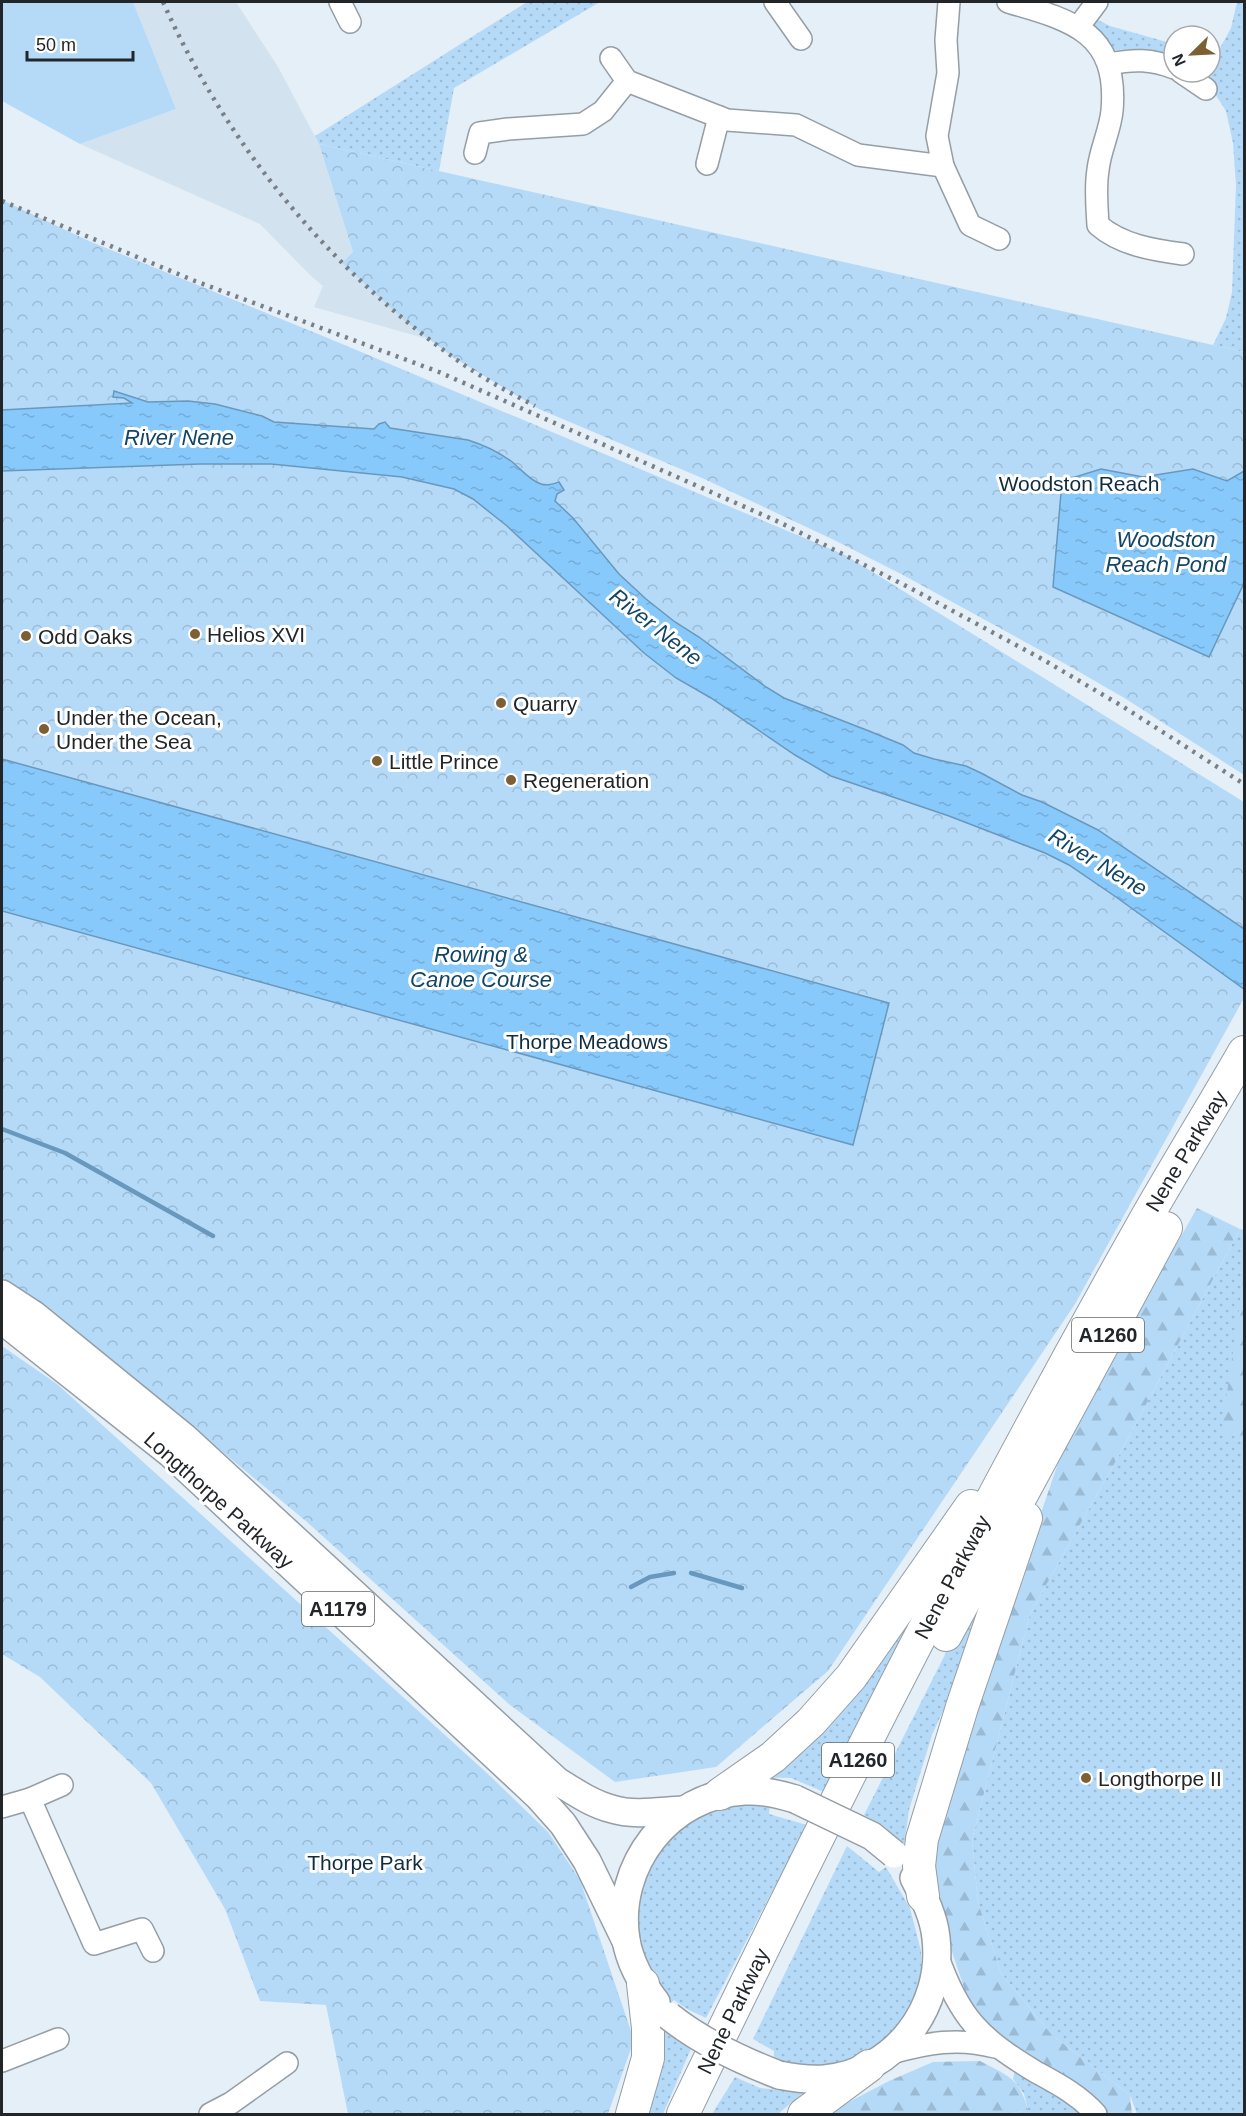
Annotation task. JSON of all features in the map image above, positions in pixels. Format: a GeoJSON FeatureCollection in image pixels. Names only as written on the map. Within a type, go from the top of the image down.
{"type":"FeatureCollection","features":[{"type":"Feature","properties":{"kind":"highway","name":"Nene Parkway"},"geometry":{"type":"LineString","coordinates":[[683,2115],[754,1965],[900,1676],[1048,1421],[1151,1233],[1245,1052]]}},
{"type":"Feature","properties":{"kind":"highway","name":"Nene Parkway"},"geometry":{"type":"LineString","coordinates":[[1151,1233],[1245,1095]]}},
{"type":"Feature","properties":{"kind":"highway","name":"Nene Parkway"},"geometry":{"type":"LineString","coordinates":[[706,2115],[772,1976],[919,1686],[1048,1421]]}},
{"type":"Feature","properties":{"kind":"highway"},"geometry":{"type":"LineString","coordinates":[[720,1794],[772,1757],[811,1722],[851,1677],[1048,1421]]}},
{"type":"Feature","properties":{"kind":"highway"},"geometry":{"type":"LineString","coordinates":[[923,1896],[919,1866],[922,1839],[1048,1421]]}},
{"type":"Feature","properties":{"kind":"highway"},"geometry":{"type":"LineString","coordinates":[[632,2115],[648,2058],[648,2028],[643,1984]]}},
{"type":"Feature","properties":{"kind":"highway"},"geometry":{"type":"LineString","coordinates":[[804,2115],[880,2060]]}},
{"type":"Feature","properties":{"kind":"main road","name":"Longthorpe Parkway"},"geometry":{"type":"LineString","coordinates":[[2,1294],[34,1315],[185,1438],[557,1781],[590,1801],[613,1810],[641,1812],[683,1810]]}},
{"type":"Feature","properties":{"kind":"main road","name":"Longthorpe Parkway"},"geometry":{"type":"LineString","coordinates":[[2,1320],[171,1454],[538,1796],[563,1824],[586,1861],[626,1941]]}},
{"type":"Feature","properties":{"kind":"main road"},"geometry":{"type":"LineString","coordinates":[[745,1791],[771,1792],[824,1811],[872,1836],[894,1854],[911,1873],[931,1915],[938,1957],[932,1993],[925,2010],[910,2033],[880,2060],[848,2075],[825,2079],[801,2079],[779,2075],[750,2064],[689,2032],[669,2016],[643,1984],[626,1941],[624,1916],[627,1891],[635,1867],[647,1845],[663,1826],[683,1810],[720,1794],[745,1791]]}},
{"type":"Feature","properties":{"kind":"street"},"geometry":{"type":"LineString","coordinates":[[340,2],[350,22]]}},
{"type":"Feature","properties":{"kind":"street"},"geometry":{"type":"LineString","coordinates":[[775,2],[801,39]]}},
{"type":"Feature","properties":{"kind":"street"},"geometry":{"type":"LineString","coordinates":[[948,2],[946,39],[948,73],[937,136],[943,166],[970,225],[999,239]]}},
{"type":"Feature","properties":{"kind":"street"},"geometry":{"type":"LineString","coordinates":[[1008,2],[1046,12],[1079,26],[1095,42],[1109,64],[1113,86],[1112,113],[1098,168],[1098,225],[1109,235],[1149,250],[1183,254]]}},
{"type":"Feature","properties":{"kind":"street"},"geometry":{"type":"LineString","coordinates":[[1079,26],[1096,2]]}},
{"type":"Feature","properties":{"kind":"street"},"geometry":{"type":"LineString","coordinates":[[611,58],[627,81],[727,120],[796,125],[858,155],[943,166]]}},
{"type":"Feature","properties":{"kind":"street"},"geometry":{"type":"LineString","coordinates":[[1109,64],[1143,59],[1162,62]]}},
{"type":"Feature","properties":{"kind":"street"},"geometry":{"type":"LineString","coordinates":[[475,153],[480,133],[589,121],[603,111],[627,81]]}},
{"type":"Feature","properties":{"kind":"street"},"geometry":{"type":"LineString","coordinates":[[1199,84],[1206,89]]}},
{"type":"Feature","properties":{"kind":"street"},"geometry":{"type":"LineString","coordinates":[[707,164],[719,117]]}},
{"type":"Feature","properties":{"kind":"street"},"geometry":{"type":"LineString","coordinates":[[2,1807],[30,1799],[62,1785]]}},
{"type":"Feature","properties":{"kind":"street"},"geometry":{"type":"LineString","coordinates":[[30,1799],[94,1944],[142,1929],[153,1951]]}},
{"type":"Feature","properties":{"kind":"street"},"geometry":{"type":"LineString","coordinates":[[938,1957],[949,1988],[963,2012],[980,2033],[998,2048],[1070,2091],[1095,2115]]}},
{"type":"Feature","properties":{"kind":"street"},"geometry":{"type":"LineString","coordinates":[[2,2061],[58,2039]]}},
{"type":"Feature","properties":{"kind":"street"},"geometry":{"type":"LineString","coordinates":[[880,2060],[926,2043],[954,2040],[976,2042],[998,2048]]}},
{"type":"Feature","properties":{"kind":"street"},"geometry":{"type":"LineString","coordinates":[[210,2115],[231,2103],[287,2063]]}},
{"type":"Feature","properties":{"kind":"shaded area"},"geometry":{"type":"Polygon","coordinates":[[[133,2],[236,2],[278,67],[319,144],[353,252],[463,349],[314,307],[323,286],[260,224],[80,144],[176,109],[133,2]]]}},
{"type":"Feature","properties":{"kind":"green space"},"geometry":{"type":"Polygon","coordinates":[[[2,2],[133,2],[176,109],[80,144],[2,101],[2,2]]]}},
{"type":"Feature","properties":{"kind":"green space"},"geometry":{"type":"Polygon","coordinates":[[[527,2],[600,2],[454,88],[439,171],[319,144],[315,136],[527,2]]]}},
{"type":"Feature","properties":{"kind":"green space"},"geometry":{"type":"Polygon","coordinates":[[[1237,2],[1244,2],[1244,352],[1213,345],[1226,318],[1232,292],[1236,185],[1233,143],[1226,111],[1209,84],[1222,84],[1222,44],[1231,28],[1237,2]]]}},
{"type":"Feature","properties":{"kind":"green space"},"geometry":{"type":"Polygon","coordinates":[[[1094,18],[1110,26],[1162,41],[1162,54],[1146,49],[1113,50],[1092,30],[1090,22],[1094,18]]]}},
{"type":"Feature","properties":{"kind":"green space","name":"Woodston Reach"},"geometry":{"type":"Polygon","coordinates":[[[319,144],[1244,352],[1244,775],[1126,699],[903,575],[702,478],[539,409],[454,358],[405,321],[342,263],[353,252],[319,144]]]}},
{"type":"Feature","properties":{"kind":"green space","name":"Thorpe Meadows"},"geometry":{"type":"Polygon","coordinates":[[[2,200],[89,241],[323,336],[845,555],[1244,802],[1244,998],[1075,1304],[828,1671],[716,1767],[615,1782],[510,1705],[307,1522],[47,1306],[2,1278],[2,200]]]}},
{"type":"Feature","properties":{"kind":"green space"},"geometry":{"type":"Polygon","coordinates":[[[1197,1208],[1240,1229],[1118,1457],[1030,1614],[972,1840],[978,1902],[1001,1973],[1052,2035],[1130,2095],[1132,2114],[1107,2114],[1063,2081],[985,2031],[969,2003],[932,1891],[929,1840],[1066,1440],[1197,1208]]]}},
{"type":"Feature","properties":{"kind":"green space"},"geometry":{"type":"Polygon","coordinates":[[[1240,1229],[1244,1230],[1244,2114],[1137,2114],[1130,2095],[1052,2035],[1001,1973],[978,1902],[972,1840],[1030,1614],[1118,1457],[1240,1229]]]}},
{"type":"Feature","properties":{"kind":"green space"},"geometry":{"type":"Polygon","coordinates":[[[1244,1274],[1244,1437],[1221,1435],[1244,1274]]]}},
{"type":"Feature","properties":{"kind":"green space","name":"Thorpe Park"},"geometry":{"type":"Polygon","coordinates":[[[2,1346],[57,1384],[488,1774],[548,1832],[580,1880],[634,2040],[608,2114],[348,2114],[326,2005],[260,2001],[225,1909],[151,1783],[40,1677],[2,1654],[2,1346]]]}},
{"type":"Feature","properties":{"kind":"green space"},"geometry":{"type":"Polygon","coordinates":[[[1017,1512],[958,1678],[932,1735],[909,1810],[904,1846],[884,1826],[864,1815],[1017,1512]]]}},
{"type":"Feature","properties":{"kind":"green space"},"geometry":{"type":"Polygon","coordinates":[[[947,1559],[824,1792],[791,1778],[756,1777],[947,1559]]]}},
{"type":"Feature","properties":{"kind":"green space"},"geometry":{"type":"Polygon","coordinates":[[[757,1801],[770,1805],[769,1814],[807,1825],[706,2018],[674,2000],[669,2005],[654,1976],[636,1929],[634,1897],[637,1881],[684,1817],[757,1801]]]}},
{"type":"Feature","properties":{"kind":"green space"},"geometry":{"type":"Polygon","coordinates":[[[847,1846],[879,1872],[886,1867],[910,1908],[921,1951],[921,1995],[906,2022],[884,2043],[858,2058],[822,2070],[793,2067],[774,2057],[774,2051],[753,2039],[847,1846]]]}},
{"type":"Feature","properties":{"kind":"green space"},"geometry":{"type":"Polygon","coordinates":[[[650,2017],[693,2044],[663,2114],[635,2114],[650,2017]]]}},
{"type":"Feature","properties":{"kind":"green space"},"geometry":{"type":"Polygon","coordinates":[[[980,2061],[1005,2074],[1016,2084],[1025,2099],[1028,2110],[1008,2114],[826,2114],[889,2081],[933,2062],[980,2061]]]}},
{"type":"Feature","properties":{"kind":"green space"},"geometry":{"type":"Polygon","coordinates":[[[1015,2069],[1069,2102],[1082,2114],[1008,2114],[1028,2110],[1024,2094],[1013,2079],[1015,2069]]]}},
{"type":"Feature","properties":{"kind":"green space"},"geometry":{"type":"Polygon","coordinates":[[[735,2077],[760,2088],[804,2092],[778,2114],[712,2114],[735,2077]]]}},
{"type":"Feature","properties":{"kind":"water","name":"River Nene"},"geometry":{"type":"Polygon","coordinates":[[[114,391],[148,402],[188,401],[215,404],[262,416],[274,422],[374,429],[385,422],[390,428],[474,442],[506,457],[537,482],[548,485],[559,482],[564,490],[557,494],[555,501],[573,518],[619,574],[675,622],[766,687],[784,698],[903,745],[914,753],[966,766],[1098,830],[1244,929],[1244,989],[1069,865],[1045,853],[949,816],[831,776],[795,755],[711,698],[676,678],[644,653],[507,526],[473,499],[454,489],[402,477],[271,464],[200,464],[2,471],[2,410],[132,403],[124,398],[113,397],[114,391]]]}},
{"type":"Feature","properties":{"kind":"water","name":"Woodston Reach Pond"},"geometry":{"type":"Polygon","coordinates":[[[1101,469],[1143,477],[1193,469],[1227,481],[1244,471],[1244,583],[1209,657],[1053,587],[1062,481],[1101,469]]]}},
{"type":"Feature","properties":{"kind":"water","name":"Rowing & Canoe Course"},"geometry":{"type":"Polygon","coordinates":[[[2,759],[889,1003],[853,1145],[2,911],[2,759]]]}},
{"type":"Feature","properties":{"kind":"waterway"},"geometry":{"type":"LineString","coordinates":[[2,1129],[65,1153],[213,1236]]}},
{"type":"Feature","properties":{"kind":"waterway"},"geometry":{"type":"LineString","coordinates":[[631,1587],[650,1577],[674,1573]]}},
{"type":"Feature","properties":{"kind":"waterway"},"geometry":{"type":"LineString","coordinates":[[691,1573],[742,1588]]}},
{"type":"Feature","properties":{"kind":"railway"},"geometry":{"type":"LineString","coordinates":[[163,2],[188,54],[249,153],[284,199],[322,242],[407,322],[472,371],[535,406]]}},
{"type":"Feature","properties":{"kind":"railway"},"geometry":{"type":"LineString","coordinates":[[2,201],[195,281],[439,372],[779,522],[912,589],[1042,659],[1122,706],[1244,784]]}},
{"type":"Feature","properties":{"kind":"place","name":"Helios XVI"},"geometry":{"type":"Point","coordinates":[195,634]}},
{"type":"Feature","properties":{"kind":"place","name":"Odd Oaks"},"geometry":{"type":"Point","coordinates":[26,636]}},
{"type":"Feature","properties":{"kind":"place","name":"Quarry"},"geometry":{"type":"Point","coordinates":[501,703]}},
{"type":"Feature","properties":{"kind":"place","name":"Under the Ocean, Under the Sea"},"geometry":{"type":"Point","coordinates":[44,729]}},
{"type":"Feature","properties":{"kind":"place","name":"Little Prince"},"geometry":{"type":"Point","coordinates":[377,761]}},
{"type":"Feature","properties":{"kind":"place","name":"Regeneration"},"geometry":{"type":"Point","coordinates":[511,780]}},
{"type":"Feature","properties":{"kind":"place","name":"Longthorpe II"},"geometry":{"type":"Point","coordinates":[1086,1778]}}]}
